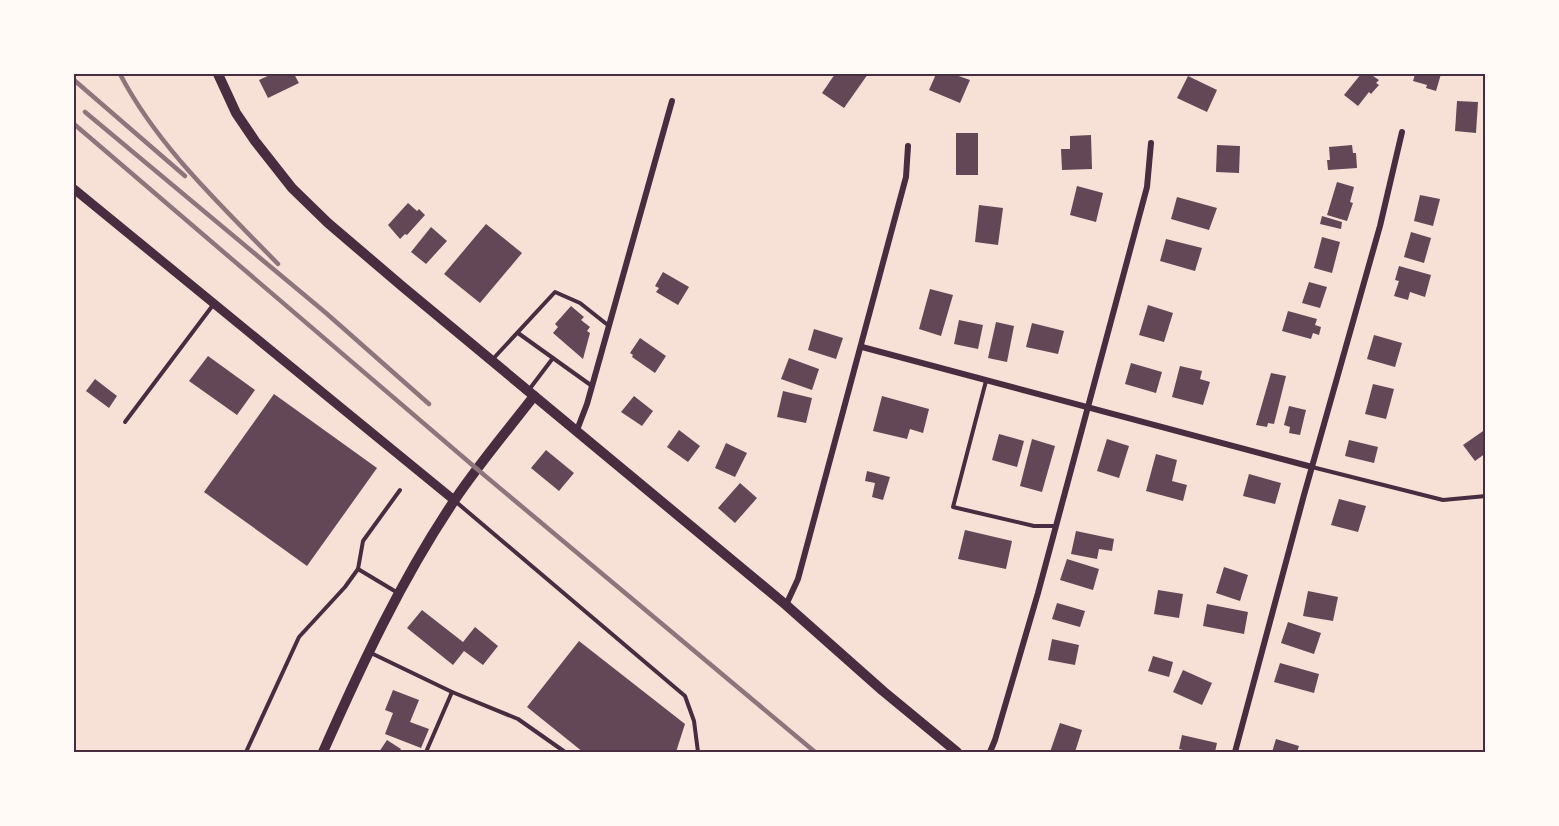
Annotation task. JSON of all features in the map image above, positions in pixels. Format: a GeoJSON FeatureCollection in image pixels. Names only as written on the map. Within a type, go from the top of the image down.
{"type":"FeatureCollection","features":[{"type":"Feature","properties":{"kind":"main road"},"geometry":{"type":"LineString","coordinates":[[218,74],[236,114],[255,141],[292,188],[337,230],[491,361],[786,604],[883,691],[957,753]]}},
{"type":"Feature","properties":{"kind":"main road"},"geometry":{"type":"LineString","coordinates":[[323,753],[368,651],[398,594],[454,500],[531,394]]}},
{"type":"Feature","properties":{"kind":"street"},"geometry":{"type":"LineString","coordinates":[[577,430],[592,386],[672,101]]}},
{"type":"Feature","properties":{"kind":"street"},"geometry":{"type":"LineString","coordinates":[[1235,753],[1312,466],[1380,226],[1402,132]]}},
{"type":"Feature","properties":{"kind":"street"},"geometry":{"type":"LineString","coordinates":[[990,753],[1089,407],[1147,187],[1151,143]]}},
{"type":"Feature","properties":{"kind":"street"},"geometry":{"type":"LineString","coordinates":[[786,604],[798,579],[862,347],[906,177],[908,146]]}},
{"type":"Feature","properties":{"kind":"street"},"geometry":{"type":"LineString","coordinates":[[74,189],[454,500]]}},
{"type":"Feature","properties":{"kind":"street"},"geometry":{"type":"LineString","coordinates":[[862,347],[1312,466]]}},
{"type":"Feature","properties":{"kind":"lane"},"geometry":{"type":"LineString","coordinates":[[491,361],[555,292],[580,303],[609,326]]}},
{"type":"Feature","properties":{"kind":"lane"},"geometry":{"type":"LineString","coordinates":[[125,422],[214,304]]}},
{"type":"Feature","properties":{"kind":"lane"},"geometry":{"type":"LineString","coordinates":[[518,333],[592,386]]}},
{"type":"Feature","properties":{"kind":"lane"},"geometry":{"type":"LineString","coordinates":[[531,394],[553,358]]}},
{"type":"Feature","properties":{"kind":"lane"},"geometry":{"type":"LineString","coordinates":[[986,381],[953,507],[1034,526],[1056,526]]}},
{"type":"Feature","properties":{"kind":"lane"},"geometry":{"type":"LineString","coordinates":[[1312,466],[1443,500],[1485,496]]}},
{"type":"Feature","properties":{"kind":"lane"},"geometry":{"type":"LineString","coordinates":[[246,753],[299,636],[345,587],[358,569],[363,541],[400,490]]}},
{"type":"Feature","properties":{"kind":"lane"},"geometry":{"type":"LineString","coordinates":[[454,500],[685,696],[694,721],[698,753]]}},
{"type":"Feature","properties":{"kind":"lane"},"geometry":{"type":"LineString","coordinates":[[358,569],[398,594]]}},
{"type":"Feature","properties":{"kind":"lane"},"geometry":{"type":"LineString","coordinates":[[368,651],[452,693],[518,719],[565,753]]}},
{"type":"Feature","properties":{"kind":"lane"},"geometry":{"type":"LineString","coordinates":[[426,753],[452,693]]}},
{"type":"Feature","properties":{"kind":"building"},"geometry":{"type":"Polygon","coordinates":[[[272,74],[294,74],[299,83],[268,98],[259,80],[272,74]]]}},
{"type":"Feature","properties":{"kind":"building"},"geometry":{"type":"Polygon","coordinates":[[[835,74],[868,74],[844,108],[822,93],[835,74]]]}},
{"type":"Feature","properties":{"kind":"building"},"geometry":{"type":"Polygon","coordinates":[[[936,74],[953,74],[970,80],[960,103],[929,90],[936,74]]]}},
{"type":"Feature","properties":{"kind":"building"},"geometry":{"type":"Polygon","coordinates":[[[1361,74],[1370,74],[1379,80],[1376,83],[1379,85],[1371,94],[1369,92],[1358,106],[1344,95],[1361,74]]]}},
{"type":"Feature","properties":{"kind":"building"},"geometry":{"type":"Polygon","coordinates":[[[1415,74],[1441,74],[1436,91],[1426,88],[1427,85],[1413,81],[1415,74]]]}},
{"type":"Feature","properties":{"kind":"building"},"geometry":{"type":"Polygon","coordinates":[[[1188,76],[1217,90],[1207,112],[1177,98],[1188,76]]]}},
{"type":"Feature","properties":{"kind":"building"},"geometry":{"type":"Polygon","coordinates":[[[1457,101],[1478,102],[1476,133],[1455,131],[1457,101]]]}},
{"type":"Feature","properties":{"kind":"building"},"geometry":{"type":"Polygon","coordinates":[[[956,133],[978,133],[978,175],[956,175],[956,133]]]}},
{"type":"Feature","properties":{"kind":"building"},"geometry":{"type":"Polygon","coordinates":[[[1091,135],[1092,169],[1062,170],[1061,149],[1070,149],[1070,136],[1091,135]]]}},
{"type":"Feature","properties":{"kind":"building"},"geometry":{"type":"Polygon","coordinates":[[[1217,145],[1240,146],[1239,173],[1216,172],[1217,145]]]}},
{"type":"Feature","properties":{"kind":"building"},"geometry":{"type":"Polygon","coordinates":[[[1352,145],[1353,153],[1356,153],[1357,168],[1328,170],[1329,147],[1352,145]]]}},
{"type":"Feature","properties":{"kind":"building"},"geometry":{"type":"Polygon","coordinates":[[[1337,182],[1354,187],[1350,202],[1353,203],[1347,221],[1327,215],[1337,182]]]}},
{"type":"Feature","properties":{"kind":"building"},"geometry":{"type":"Polygon","coordinates":[[[1077,186],[1103,193],[1096,222],[1070,215],[1077,186]]]}},
{"type":"Feature","properties":{"kind":"building"},"geometry":{"type":"Polygon","coordinates":[[[1420,195],[1440,199],[1433,226],[1414,221],[1420,195]]]}},
{"type":"Feature","properties":{"kind":"building"},"geometry":{"type":"Polygon","coordinates":[[[1177,197],[1217,208],[1209,230],[1171,219],[1177,197]]]}},
{"type":"Feature","properties":{"kind":"building"},"geometry":{"type":"Polygon","coordinates":[[[408,203],[425,215],[407,235],[405,234],[400,239],[388,225],[408,203]]]}},
{"type":"Feature","properties":{"kind":"building"},"geometry":{"type":"Polygon","coordinates":[[[979,205],[1003,208],[998,245],[975,242],[979,205]]]}},
{"type":"Feature","properties":{"kind":"building"},"geometry":{"type":"Polygon","coordinates":[[[1322,216],[1342,222],[1341,229],[1320,224],[1322,216]]]}},
{"type":"Feature","properties":{"kind":"building"},"geometry":{"type":"Polygon","coordinates":[[[486,224],[522,253],[480,303],[444,274],[486,224]]]}},
{"type":"Feature","properties":{"kind":"building"},"geometry":{"type":"Polygon","coordinates":[[[431,227],[447,241],[426,264],[411,252],[431,227]]]}},
{"type":"Feature","properties":{"kind":"building"},"geometry":{"type":"Polygon","coordinates":[[[1411,232],[1431,238],[1424,263],[1404,257],[1411,232]]]}},
{"type":"Feature","properties":{"kind":"building"},"geometry":{"type":"Polygon","coordinates":[[[1322,237],[1340,242],[1332,273],[1314,268],[1322,237]]]}},
{"type":"Feature","properties":{"kind":"building"},"geometry":{"type":"Polygon","coordinates":[[[1166,239],[1202,248],[1195,271],[1160,261],[1166,239]]]}},
{"type":"Feature","properties":{"kind":"building"},"geometry":{"type":"Polygon","coordinates":[[[1399,266],[1431,275],[1425,297],[1410,292],[1408,300],[1394,296],[1399,281],[1395,280],[1399,266]]]}},
{"type":"Feature","properties":{"kind":"building"},"geometry":{"type":"Polygon","coordinates":[[[663,272],[689,287],[678,305],[656,292],[659,288],[655,286],[663,272]]]}},
{"type":"Feature","properties":{"kind":"building"},"geometry":{"type":"Polygon","coordinates":[[[1309,282],[1327,287],[1320,308],[1302,303],[1309,282]]]}},
{"type":"Feature","properties":{"kind":"building"},"geometry":{"type":"Polygon","coordinates":[[[930,289],[953,295],[941,336],[919,329],[930,289]]]}},
{"type":"Feature","properties":{"kind":"building"},"geometry":{"type":"Polygon","coordinates":[[[1148,305],[1173,313],[1164,342],[1139,335],[1148,305]]]}},
{"type":"Feature","properties":{"kind":"building"},"geometry":{"type":"Polygon","coordinates":[[[571,306],[584,317],[581,320],[590,327],[587,331],[590,333],[583,359],[553,333],[558,327],[555,324],[571,306]]]}},
{"type":"Feature","properties":{"kind":"building"},"geometry":{"type":"Polygon","coordinates":[[[1288,311],[1317,319],[1315,325],[1321,327],[1319,335],[1313,333],[1311,339],[1282,331],[1288,311]]]}},
{"type":"Feature","properties":{"kind":"building"},"geometry":{"type":"Polygon","coordinates":[[[959,320],[983,325],[978,349],[954,344],[959,320]]]}},
{"type":"Feature","properties":{"kind":"building"},"geometry":{"type":"Polygon","coordinates":[[[996,322],[1014,326],[1007,362],[988,358],[996,322]]]}},
{"type":"Feature","properties":{"kind":"building"},"geometry":{"type":"Polygon","coordinates":[[[1032,323],[1064,331],[1058,354],[1026,347],[1032,323]]]}},
{"type":"Feature","properties":{"kind":"building"},"geometry":{"type":"Polygon","coordinates":[[[814,329],[843,338],[836,359],[808,350],[814,329]]]}},
{"type":"Feature","properties":{"kind":"building"},"geometry":{"type":"Polygon","coordinates":[[[1374,335],[1402,343],[1395,367],[1367,359],[1374,335]]]}},
{"type":"Feature","properties":{"kind":"building"},"geometry":{"type":"Polygon","coordinates":[[[640,338],[666,356],[655,373],[632,357],[630,353],[640,338]]]}},
{"type":"Feature","properties":{"kind":"building"},"geometry":{"type":"Polygon","coordinates":[[[208,356],[255,390],[237,415],[189,381],[208,356]]]}},
{"type":"Feature","properties":{"kind":"building"},"geometry":{"type":"Polygon","coordinates":[[[789,358],[819,369],[812,390],[781,379],[789,358]]]}},
{"type":"Feature","properties":{"kind":"building"},"geometry":{"type":"Polygon","coordinates":[[[1131,363],[1162,372],[1156,393],[1125,384],[1131,363]]]}},
{"type":"Feature","properties":{"kind":"building"},"geometry":{"type":"Polygon","coordinates":[[[1180,366],[1202,371],[1200,379],[1210,382],[1203,405],[1172,397],[1180,366]]]}},
{"type":"Feature","properties":{"kind":"building"},"geometry":{"type":"Polygon","coordinates":[[[1271,373],[1286,376],[1274,424],[1268,423],[1267,427],[1256,425],[1271,373]]]}},
{"type":"Feature","properties":{"kind":"building"},"geometry":{"type":"Polygon","coordinates":[[[95,379],[117,396],[109,408],[86,391],[95,379]]]}},
{"type":"Feature","properties":{"kind":"building"},"geometry":{"type":"Polygon","coordinates":[[[1373,384],[1394,389],[1386,419],[1365,414],[1373,384]]]}},
{"type":"Feature","properties":{"kind":"building"},"geometry":{"type":"Polygon","coordinates":[[[783,391],[812,398],[806,423],[777,417],[783,391]]]}},
{"type":"Feature","properties":{"kind":"building"},"geometry":{"type":"Polygon","coordinates":[[[274,394],[377,468],[307,566],[204,492],[274,394]]]}},
{"type":"Feature","properties":{"kind":"building"},"geometry":{"type":"Polygon","coordinates":[[[634,396],[653,411],[642,426],[621,412],[634,396]]]}},
{"type":"Feature","properties":{"kind":"building"},"geometry":{"type":"Polygon","coordinates":[[[882,396],[929,409],[923,433],[910,429],[907,439],[873,431],[882,396]]]}},
{"type":"Feature","properties":{"kind":"building"},"geometry":{"type":"Polygon","coordinates":[[[1289,406],[1306,410],[1300,435],[1289,433],[1290,427],[1284,425],[1289,406]]]}},
{"type":"Feature","properties":{"kind":"building"},"geometry":{"type":"Polygon","coordinates":[[[1486,429],[1486,453],[1475,461],[1463,445],[1486,429]]]}},
{"type":"Feature","properties":{"kind":"building"},"geometry":{"type":"Polygon","coordinates":[[[679,430],[700,446],[688,462],[667,447],[679,430]]]}},
{"type":"Feature","properties":{"kind":"building"},"geometry":{"type":"Polygon","coordinates":[[[999,434],[1024,441],[1017,467],[992,460],[999,434]]]}},
{"type":"Feature","properties":{"kind":"building"},"geometry":{"type":"Polygon","coordinates":[[[1032,439],[1055,446],[1042,492],[1020,486],[1032,439]]]}},
{"type":"Feature","properties":{"kind":"building"},"geometry":{"type":"Polygon","coordinates":[[[1107,439],[1129,446],[1119,478],[1097,471],[1107,439]]]}},
{"type":"Feature","properties":{"kind":"building"},"geometry":{"type":"Polygon","coordinates":[[[1349,440],[1378,447],[1374,463],[1345,456],[1349,440]]]}},
{"type":"Feature","properties":{"kind":"building"},"geometry":{"type":"Polygon","coordinates":[[[726,443],[747,453],[735,477],[715,468],[726,443]]]}},
{"type":"Feature","properties":{"kind":"building"},"geometry":{"type":"Polygon","coordinates":[[[546,450],[574,473],[559,491],[531,468],[546,450]]]}},
{"type":"Feature","properties":{"kind":"building"},"geometry":{"type":"Polygon","coordinates":[[[1156,454],[1177,460],[1172,481],[1187,485],[1183,501],[1146,491],[1156,454]]]}},
{"type":"Feature","properties":{"kind":"building"},"geometry":{"type":"Polygon","coordinates":[[[867,471],[890,477],[883,500],[872,497],[875,483],[865,481],[867,471]]]}},
{"type":"Feature","properties":{"kind":"building"},"geometry":{"type":"Polygon","coordinates":[[[1249,474],[1281,483],[1275,504],[1243,496],[1249,474]]]}},
{"type":"Feature","properties":{"kind":"building"},"geometry":{"type":"Polygon","coordinates":[[[740,483],[757,498],[735,523],[718,508],[740,483]]]}},
{"type":"Feature","properties":{"kind":"building"},"geometry":{"type":"Polygon","coordinates":[[[1339,499],[1366,506],[1358,532],[1331,525],[1339,499]]]}},
{"type":"Feature","properties":{"kind":"building"},"geometry":{"type":"Polygon","coordinates":[[[965,530],[1012,541],[1006,569],[958,559],[965,530]]]}},
{"type":"Feature","properties":{"kind":"building"},"geometry":{"type":"Polygon","coordinates":[[[1076,531],[1114,539],[1112,551],[1099,549],[1097,559],[1071,554],[1076,531]]]}},
{"type":"Feature","properties":{"kind":"building"},"geometry":{"type":"Polygon","coordinates":[[[1067,559],[1099,569],[1093,590],[1060,580],[1067,559]]]}},
{"type":"Feature","properties":{"kind":"building"},"geometry":{"type":"Polygon","coordinates":[[[1224,567],[1248,575],[1240,601],[1216,593],[1224,567]]]}},
{"type":"Feature","properties":{"kind":"building"},"geometry":{"type":"Polygon","coordinates":[[[1158,590],[1183,594],[1179,618],[1154,614],[1158,590]]]}},
{"type":"Feature","properties":{"kind":"building"},"geometry":{"type":"Polygon","coordinates":[[[1308,591],[1338,597],[1333,621],[1303,616],[1308,591]]]}},
{"type":"Feature","properties":{"kind":"building"},"geometry":{"type":"Polygon","coordinates":[[[1057,603],[1085,611],[1080,627],[1052,619],[1057,603]]]}},
{"type":"Feature","properties":{"kind":"building"},"geometry":{"type":"Polygon","coordinates":[[[1207,604],[1248,612],[1244,634],[1203,626],[1207,604]]]}},
{"type":"Feature","properties":{"kind":"building"},"geometry":{"type":"Polygon","coordinates":[[[422,610],[463,642],[475,627],[498,646],[483,665],[464,651],[453,665],[407,628],[422,610]]]}},
{"type":"Feature","properties":{"kind":"building"},"geometry":{"type":"Polygon","coordinates":[[[1288,622],[1321,633],[1314,654],[1281,643],[1288,622]]]}},
{"type":"Feature","properties":{"kind":"building"},"geometry":{"type":"Polygon","coordinates":[[[1052,639],[1079,645],[1075,665],[1048,660],[1052,639]]]}},
{"type":"Feature","properties":{"kind":"building"},"geometry":{"type":"Polygon","coordinates":[[[579,641],[685,724],[676,752],[583,752],[527,707],[579,641]]]}},
{"type":"Feature","properties":{"kind":"building"},"geometry":{"type":"Polygon","coordinates":[[[1153,656],[1173,662],[1169,677],[1148,671],[1153,656]]]}},
{"type":"Feature","properties":{"kind":"building"},"geometry":{"type":"Polygon","coordinates":[[[1280,663],[1319,674],[1314,693],[1274,682],[1280,663]]]}},
{"type":"Feature","properties":{"kind":"building"},"geometry":{"type":"Polygon","coordinates":[[[1183,670],[1212,683],[1202,705],[1173,692],[1183,670]]]}},
{"type":"Feature","properties":{"kind":"building"},"geometry":{"type":"Polygon","coordinates":[[[393,690],[419,700],[410,722],[429,729],[421,748],[385,734],[393,713],[385,710],[393,690]]]}},
{"type":"Feature","properties":{"kind":"building"},"geometry":{"type":"Polygon","coordinates":[[[1060,723],[1082,730],[1075,752],[1050,752],[1060,723]]]}},
{"type":"Feature","properties":{"kind":"building"},"geometry":{"type":"Polygon","coordinates":[[[1182,735],[1217,743],[1215,752],[1187,752],[1179,749],[1182,735]]]}},
{"type":"Feature","properties":{"kind":"building"},"geometry":{"type":"Polygon","coordinates":[[[1276,739],[1299,746],[1297,752],[1272,752],[1276,739]]]}},
{"type":"Feature","properties":{"kind":"building"},"geometry":{"type":"Polygon","coordinates":[[[387,740],[401,749],[399,752],[379,752],[387,740]]]}},
{"type":"Feature","properties":{"kind":"railway"},"geometry":{"type":"LineString","coordinates":[[120,74],[135,101],[172,151],[278,264]]}},
{"type":"Feature","properties":{"kind":"railway"},"geometry":{"type":"LineString","coordinates":[[74,80],[185,176]]}},
{"type":"Feature","properties":{"kind":"railway"},"geometry":{"type":"LineString","coordinates":[[85,112],[326,313],[429,404]]}},
{"type":"Feature","properties":{"kind":"railway"},"geometry":{"type":"LineString","coordinates":[[74,124],[477,469],[815,752]]}}]}
